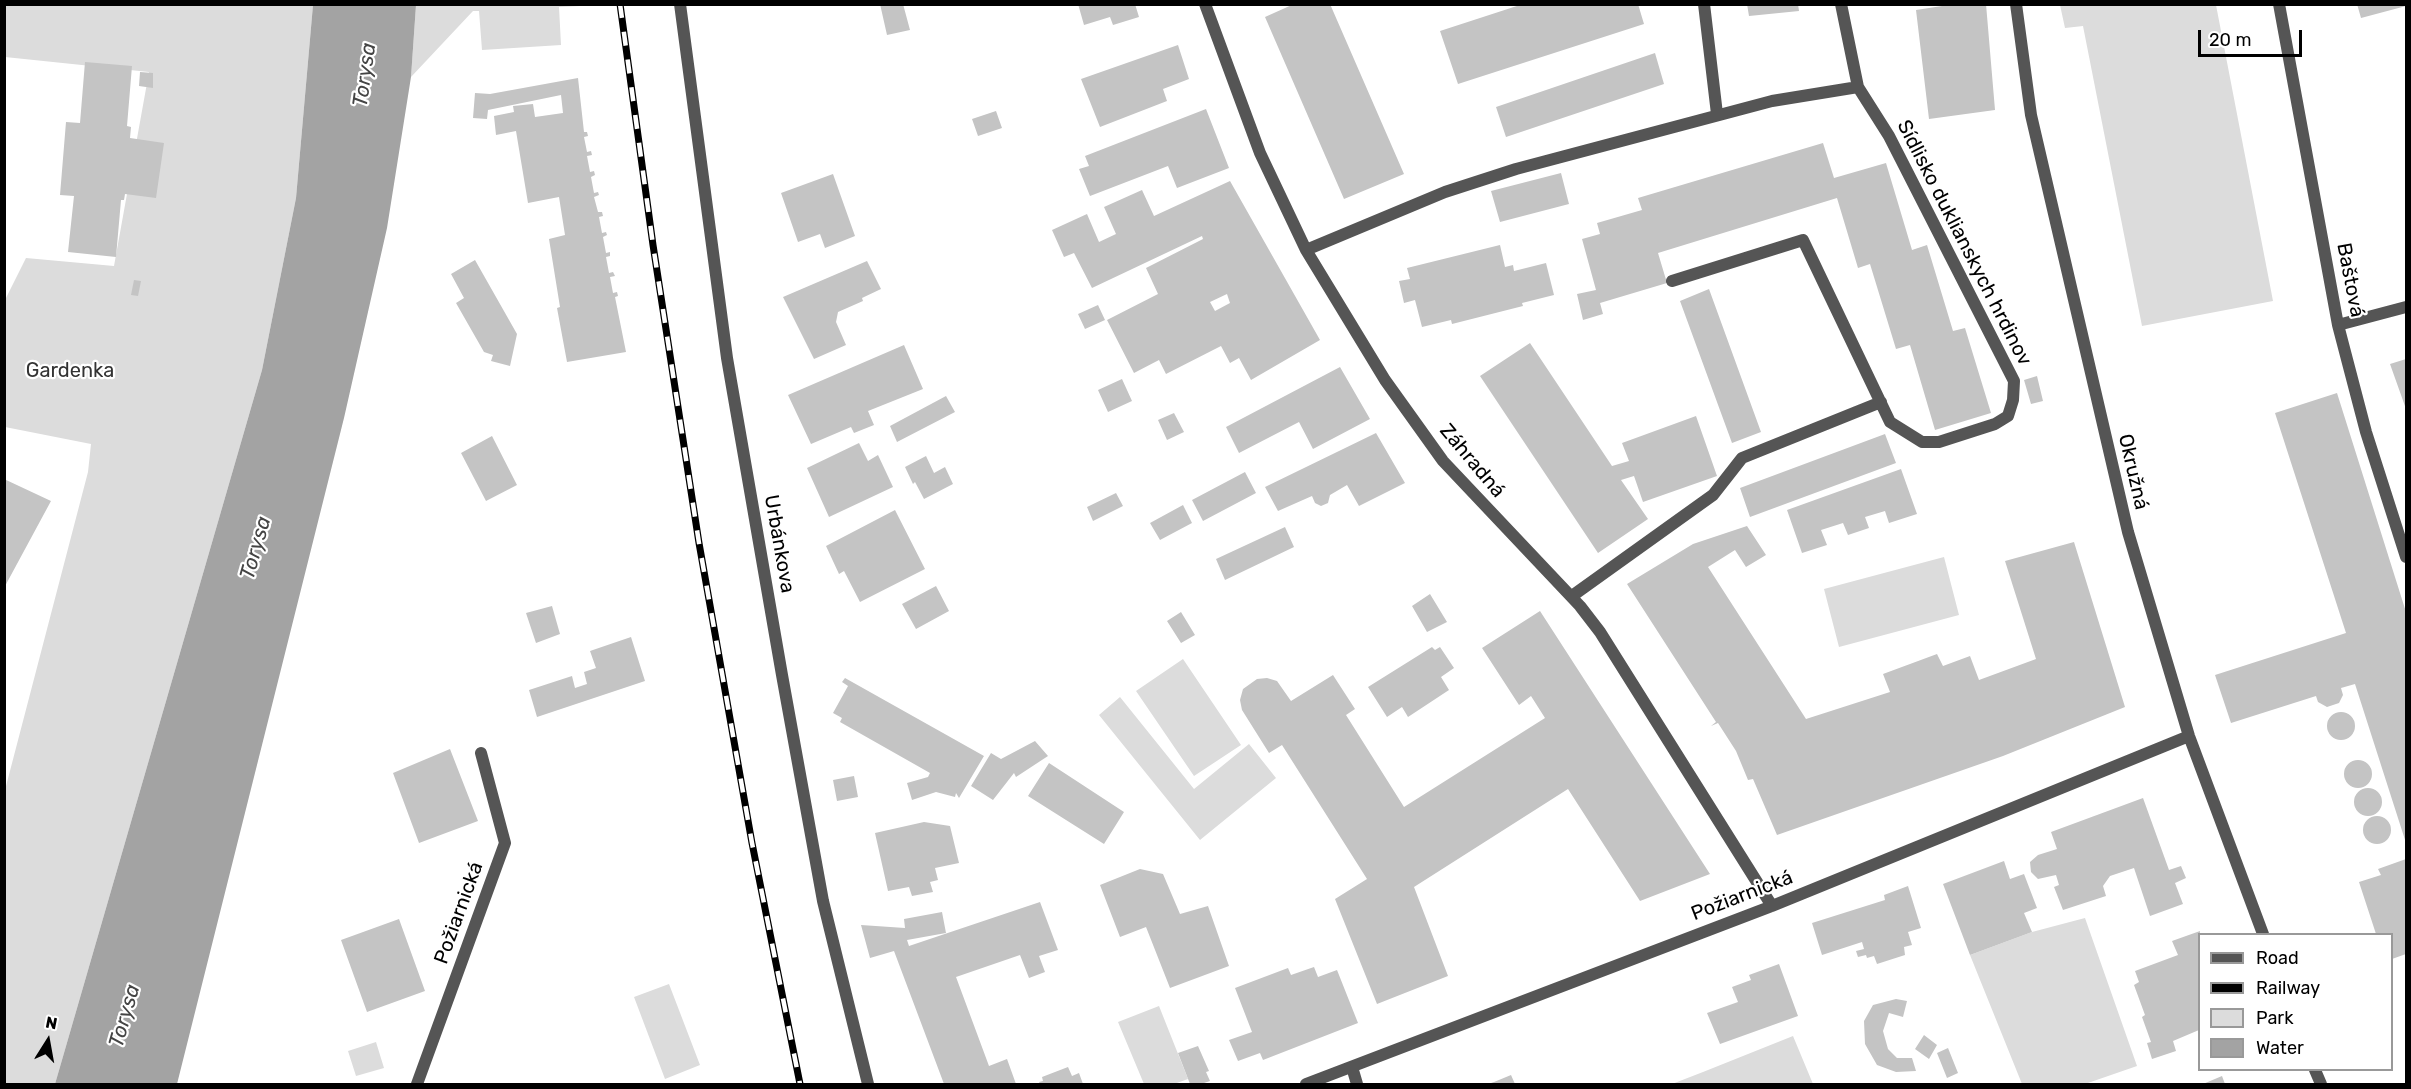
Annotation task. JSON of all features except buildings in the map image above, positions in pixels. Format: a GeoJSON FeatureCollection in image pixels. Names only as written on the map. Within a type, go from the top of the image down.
{"type":"FeatureCollection","features":[{"type":"Feature","properties":{"kind":"street","name":"Urbánkova"},"geometry":{"type":"LineString","coordinates":[[680,4],[727,358],[776,640],[824,901],[868,1084]]}},
{"type":"Feature","properties":{"kind":"street","name":"Záhradná"},"geometry":{"type":"LineString","coordinates":[[1205,4],[1260,153],[1306,249],[1385,380],[1443,461],[1572,596],[1600,632],[1772,906]]}},
{"type":"Feature","properties":{"kind":"street"},"geometry":{"type":"LineString","coordinates":[[1704,4],[1717,114]]}},
{"type":"Feature","properties":{"kind":"street","name":"Sídlisko duklianskych hrdinov"},"geometry":{"type":"LineString","coordinates":[[1672,281],[1803,240],[1890,422],[1904,433],[1923,442],[1939,442],[1995,424],[2008,416],[2013,400],[2014,381],[1895,147],[1858,87],[1841,4]]}},
{"type":"Feature","properties":{"kind":"street","name":"Okružná"},"geometry":{"type":"LineString","coordinates":[[2016,4],[2035,135],[2121,505],[2189,736],[2263,933]]}},
{"type":"Feature","properties":{"kind":"street","name":"Baštová"},"geometry":{"type":"LineString","coordinates":[[2279,4],[2338,325],[2366,432],[2406,557]]}},
{"type":"Feature","properties":{"kind":"street"},"geometry":{"type":"LineString","coordinates":[[1306,249],[1455,189],[1516,169],[1717,114],[1772,101],[1858,87]]}},
{"type":"Feature","properties":{"kind":"street"},"geometry":{"type":"LineString","coordinates":[[2338,325],[2406,307]]}},
{"type":"Feature","properties":{"kind":"street"},"geometry":{"type":"LineString","coordinates":[[1572,596],[1713,495],[1742,458],[1881,402]]}},
{"type":"Feature","properties":{"kind":"street","name":"Požiarnická"},"geometry":{"type":"LineString","coordinates":[[1306,1084],[1772,906],[2189,736]]}},
{"type":"Feature","properties":{"kind":"street","name":"Požiarnická"},"geometry":{"type":"LineString","coordinates":[[417,1084],[505,843],[481,753]]}},
{"type":"Feature","properties":{"kind":"street"},"geometry":{"type":"LineString","coordinates":[[1352,1067],[1358,1084]]}},
{"type":"Feature","properties":{"kind":"green space","name":"Gardenka"},"geometry":{"type":"Polygon","coordinates":[[[4,5],[313,5],[296,198],[262,370],[55,1084],[5,1084],[5,790],[88,472],[91,444],[5,427],[5,300],[26,258],[114,266],[149,72],[5,57],[4,5]]]}},
{"type":"Feature","properties":{"kind":"green space"},"geometry":{"type":"Polygon","coordinates":[[[416,5],[601,5],[559,7],[561,45],[482,50],[479,11],[473,11],[411,77],[416,5]]]}},
{"type":"Feature","properties":{"kind":"green space"},"geometry":{"type":"Polygon","coordinates":[[[2060,5],[2216,5],[2273,301],[2142,326],[2083,26],[2065,28],[2060,5]]]}},
{"type":"Feature","properties":{"kind":"green space"},"geometry":{"type":"Polygon","coordinates":[[[1944,557],[1959,615],[1839,647],[1824,589],[1944,557]]]}},
{"type":"Feature","properties":{"kind":"green space"},"geometry":{"type":"Polygon","coordinates":[[[1183,659],[1241,745],[1194,776],[1136,691],[1183,659]]]}},
{"type":"Feature","properties":{"kind":"green space"},"geometry":{"type":"Polygon","coordinates":[[[1120,697],[1194,789],[1249,744],[1276,778],[1200,840],[1099,715],[1120,697]]]}},
{"type":"Feature","properties":{"kind":"green space"},"geometry":{"type":"Polygon","coordinates":[[[2085,918],[2137,1066],[2085,1084],[2022,1084],[1970,955],[2032,932],[2085,918]]]}},
{"type":"Feature","properties":{"kind":"green space"},"geometry":{"type":"Polygon","coordinates":[[[669,984],[700,1065],[665,1079],[634,997],[669,984]]]}},
{"type":"Feature","properties":{"kind":"green space"},"geometry":{"type":"Polygon","coordinates":[[[1159,1006],[1188,1079],[1174,1084],[1144,1084],[1118,1022],[1159,1006]]]}},
{"type":"Feature","properties":{"kind":"green space"},"geometry":{"type":"Polygon","coordinates":[[[1793,1036],[1813,1084],[1672,1084],[1703,1072],[1793,1036]]]}},
{"type":"Feature","properties":{"kind":"green space"},"geometry":{"type":"Polygon","coordinates":[[[376,1042],[384,1068],[356,1076],[348,1051],[376,1042]]]}},
{"type":"Feature","properties":{"kind":"water","name":"Torysa"},"geometry":{"type":"Polygon","coordinates":[[[313,5],[416,5],[411,77],[387,228],[344,418],[177,1084],[55,1084],[262,370],[296,198],[313,5]]]}},
{"type":"Feature","properties":{"kind":"railway"},"geometry":{"type":"LineString","coordinates":[[620,4],[653,245],[699,543],[752,843],[800,1084]]}}]}
